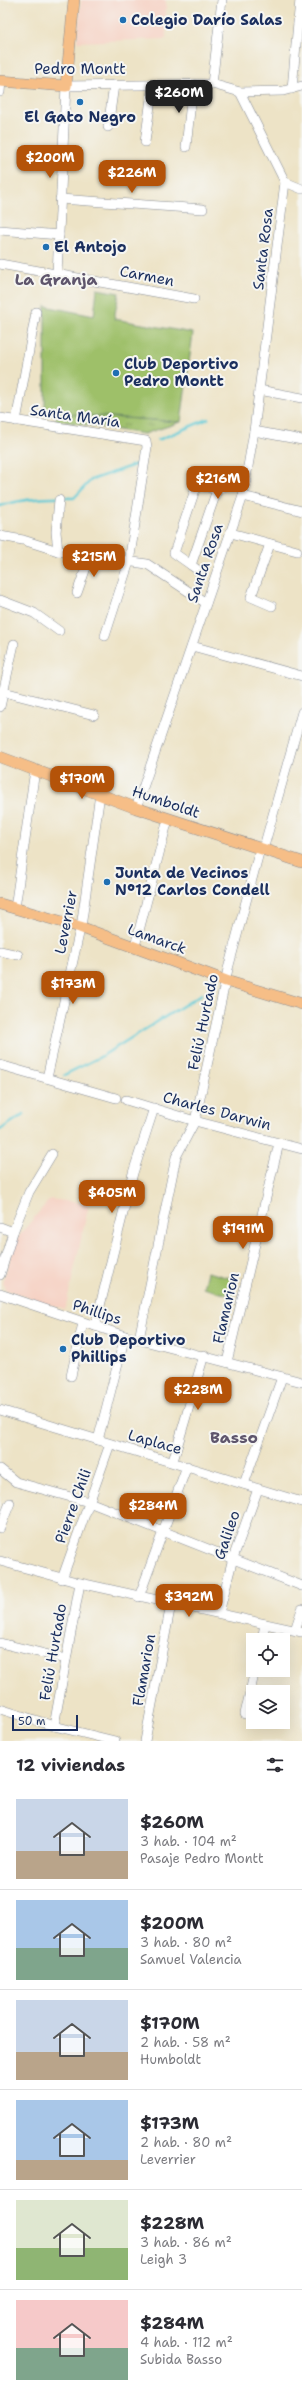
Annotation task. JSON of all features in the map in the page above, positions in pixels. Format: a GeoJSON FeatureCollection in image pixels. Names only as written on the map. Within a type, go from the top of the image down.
{"type":"FeatureCollection","features":[{"type":"Feature","properties":{"kind":"main road"},"geometry":{"type":"LineString","coordinates":[[66,86],[74,0]]}},
{"type":"Feature","properties":{"kind":"main road","name":"Pedro Montt"},"geometry":{"type":"LineString","coordinates":[[0,85],[66,86]]}},
{"type":"Feature","properties":{"kind":"main road","name":"Humboldt"},"geometry":{"type":"LineString","coordinates":[[0,757],[136,808],[302,862]]}},
{"type":"Feature","properties":{"kind":"main road","name":"Lamarck"},"geometry":{"type":"LineString","coordinates":[[0,904],[80,927],[135,946],[226,981],[302,1004]]}},
{"type":"Feature","properties":{"kind":"street"},"geometry":{"type":"LineString","coordinates":[[212,84],[222,0]]}},
{"type":"Feature","properties":{"kind":"street"},"geometry":{"type":"LineString","coordinates":[[292,89],[300,0]]}},
{"type":"Feature","properties":{"kind":"street"},"geometry":{"type":"LineString","coordinates":[[145,142],[153,84]]}},
{"type":"Feature","properties":{"kind":"street"},"geometry":{"type":"LineString","coordinates":[[186,147],[193,84]]}},
{"type":"Feature","properties":{"kind":"street","name":"Pedro Montt"},"geometry":{"type":"LineString","coordinates":[[66,86],[212,84],[240,92],[283,92],[302,86]]}},
{"type":"Feature","properties":{"kind":"street"},"geometry":{"type":"LineString","coordinates":[[108,127],[114,85]]}},
{"type":"Feature","properties":{"kind":"street"},"geometry":{"type":"LineString","coordinates":[[57,274],[66,86]]}},
{"type":"Feature","properties":{"kind":"street"},"geometry":{"type":"LineString","coordinates":[[240,92],[285,182],[302,189]]}},
{"type":"Feature","properties":{"kind":"street","name":"Santa Rosa"},"geometry":{"type":"LineString","coordinates":[[136,808],[231,533],[247,481],[285,182]]}},
{"type":"Feature","properties":{"kind":"street"},"geometry":{"type":"LineString","coordinates":[[60,199],[203,209]]}},
{"type":"Feature","properties":{"kind":"street"},"geometry":{"type":"LineString","coordinates":[[0,230],[59,235]]}},
{"type":"Feature","properties":{"kind":"street","name":"Carmen"},"geometry":{"type":"LineString","coordinates":[[0,264],[194,299]]}},
{"type":"Feature","properties":{"kind":"street"},"geometry":{"type":"LineString","coordinates":[[16,422],[36,312]]}},
{"type":"Feature","properties":{"kind":"street"},"geometry":{"type":"LineString","coordinates":[[259,390],[302,398]]}},
{"type":"Feature","properties":{"kind":"street","name":"Santa María"},"geometry":{"type":"LineString","coordinates":[[0,418],[16,422],[146,441],[147,447],[129,562]]}},
{"type":"Feature","properties":{"kind":"street"},"geometry":{"type":"LineString","coordinates":[[254,431],[302,440]]}},
{"type":"Feature","properties":{"kind":"street"},"geometry":{"type":"LineString","coordinates":[[191,565],[217,490],[236,480],[247,481]]}},
{"type":"Feature","properties":{"kind":"street"},"geometry":{"type":"LineString","coordinates":[[199,571],[174,553],[197,484],[217,490]]}},
{"type":"Feature","properties":{"kind":"street"},"geometry":{"type":"LineString","coordinates":[[243,496],[302,511]]}},
{"type":"Feature","properties":{"kind":"street"},"geometry":{"type":"LineString","coordinates":[[58,551],[56,532],[59,500]]}},
{"type":"Feature","properties":{"kind":"street"},"geometry":{"type":"LineString","coordinates":[[231,533],[297,551]]}},
{"type":"Feature","properties":{"kind":"street"},"geometry":{"type":"LineString","coordinates":[[0,536],[23,540],[58,551],[147,564],[206,603]]}},
{"type":"Feature","properties":{"kind":"street"},"geometry":{"type":"LineString","coordinates":[[270,544],[251,597],[272,606]]}},
{"type":"Feature","properties":{"kind":"street"},"geometry":{"type":"LineString","coordinates":[[77,593],[90,556]]}},
{"type":"Feature","properties":{"kind":"street"},"geometry":{"type":"LineString","coordinates":[[105,636],[129,562]]}},
{"type":"Feature","properties":{"kind":"street"},"geometry":{"type":"LineString","coordinates":[[0,600],[34,613],[59,631]]}},
{"type":"Feature","properties":{"kind":"street"},"geometry":{"type":"LineString","coordinates":[[0,707],[2,691],[14,644]]}},
{"type":"Feature","properties":{"kind":"street"},"geometry":{"type":"LineString","coordinates":[[192,646],[302,676]]}},
{"type":"Feature","properties":{"kind":"street"},"geometry":{"type":"LineString","coordinates":[[2,691],[94,715]]}},
{"type":"Feature","properties":{"kind":"street","name":"Feliú Hurtado"},"geometry":{"type":"LineString","coordinates":[[139,1339],[176,1156],[195,1121],[226,981],[260,849],[265,843],[302,712]]}},
{"type":"Feature","properties":{"kind":"street"},"geometry":{"type":"LineString","coordinates":[[15,908],[36,770]]}},
{"type":"Feature","properties":{"kind":"street","name":"Leverrier"},"geometry":{"type":"LineString","coordinates":[[47,1078],[80,927],[100,794]]}},
{"type":"Feature","properties":{"kind":"street"},"geometry":{"type":"LineString","coordinates":[[135,946],[168,819]]}},
{"type":"Feature","properties":{"kind":"street"},"geometry":{"type":"LineString","coordinates":[[0,951],[18,955]]}},
{"type":"Feature","properties":{"kind":"street"},"geometry":{"type":"LineString","coordinates":[[0,1065],[116,1098]]}},
{"type":"Feature","properties":{"kind":"street","name":"Charles Darwin"},"geometry":{"type":"LineString","coordinates":[[126,1100],[195,1121],[302,1149]]}},
{"type":"Feature","properties":{"kind":"street"},"geometry":{"type":"LineString","coordinates":[[95,1326],[133,1173],[154,1108]]}},
{"type":"Feature","properties":{"kind":"street","name":"Flamarion"},"geometry":{"type":"LineString","coordinates":[[227,1362],[279,1143]]}},
{"type":"Feature","properties":{"kind":"street"},"geometry":{"type":"LineString","coordinates":[[0,1275],[13,1232],[29,1192],[52,1154]]}},
{"type":"Feature","properties":{"kind":"street"},"geometry":{"type":"LineString","coordinates":[[0,1227],[13,1232]]}},
{"type":"Feature","properties":{"kind":"street","name":"Phillips"},"geometry":{"type":"LineString","coordinates":[[0,1294],[125,1336],[204,1355],[302,1382]]}},
{"type":"Feature","properties":{"kind":"street"},"geometry":{"type":"LineString","coordinates":[[71,1376],[83,1323]]}},
{"type":"Feature","properties":{"kind":"street"},"geometry":{"type":"LineString","coordinates":[[98,1440],[125,1336]]}},
{"type":"Feature","properties":{"kind":"street"},"geometry":{"type":"LineString","coordinates":[[173,1461],[204,1355]]}},
{"type":"Feature","properties":{"kind":"street"},"geometry":{"type":"LineString","coordinates":[[244,1484],[282,1377]]}},
{"type":"Feature","properties":{"kind":"street","name":"Laplace"},"geometry":{"type":"LineString","coordinates":[[0,1410],[110,1444],[173,1461],[302,1502]]}},
{"type":"Feature","properties":{"kind":"street","name":"Pierre Chili"},"geometry":{"type":"LineString","coordinates":[[62,1579],[110,1444]]}},
{"type":"Feature","properties":{"kind":"street"},"geometry":{"type":"LineString","coordinates":[[139,1597],[162,1530],[187,1466]]}},
{"type":"Feature","properties":{"kind":"street"},"geometry":{"type":"LineString","coordinates":[[0,1469],[16,1482],[89,1502],[302,1586]]}},
{"type":"Feature","properties":{"kind":"street","name":"Galileo"},"geometry":{"type":"LineString","coordinates":[[219,1613],[233,1558],[258,1489]]}},
{"type":"Feature","properties":{"kind":"street"},"geometry":{"type":"LineString","coordinates":[[0,1528],[10,1503]]}},
{"type":"Feature","properties":{"kind":"street"},"geometry":{"type":"LineString","coordinates":[[0,1561],[62,1579],[298,1631],[302,1610]]}},
{"type":"Feature","properties":{"kind":"street","name":"Feliú Hurtado"},"geometry":{"type":"LineString","coordinates":[[54,1726],[80,1583]]}},
{"type":"Feature","properties":{"kind":"street","name":"Flamarion"},"geometry":{"type":"LineString","coordinates":[[146,1741],[171,1604]]}},
{"type":"Feature","properties":{"kind":"street"},"geometry":{"type":"LineString","coordinates":[[263,1633],[265,1624]]}},
{"type":"Feature","properties":{"kind":"street"},"geometry":{"type":"LineString","coordinates":[[0,1643],[66,1659]]}},
{"type":"Feature","properties":{"kind":"street"},"geometry":{"type":"LineString","coordinates":[[245,1714],[253,1677]]}},
{"type":"Feature","properties":{"kind":"street"},"geometry":{"type":"LineString","coordinates":[[0,1709],[54,1726],[115,1741]]}},
{"type":"Feature","properties":{"kind":"shaded area","name":"Colegio Darío Salas"},"geometry":{"type":"Polygon","coordinates":[[[81,0],[166,0],[166,39],[77,42],[81,0]]]}},
{"type":"Feature","properties":{"kind":"shaded area"},"geometry":{"type":"Polygon","coordinates":[[[50,1199],[89,1204],[65,1310],[6,1290],[2,1283],[17,1238],[50,1199]]]}},
{"type":"Feature","properties":{"kind":"green space","name":"Club Deportivo Pedro Montt"},"geometry":{"type":"Polygon","coordinates":[[[97,289],[119,293],[114,319],[193,333],[181,422],[69,414],[61,416],[60,413],[45,412],[45,306],[94,316],[97,289]]]}},
{"type":"Feature","properties":{"kind":"green space"},"geometry":{"type":"Polygon","coordinates":[[[61,413],[61,416],[69,414],[181,422],[144,434],[54,420],[61,413]]]}},
{"type":"Feature","properties":{"kind":"green space"},"geometry":{"type":"Polygon","coordinates":[[[207,1272],[237,1280],[233,1296],[203,1288],[207,1272]]]}},
{"type":"Feature","properties":{"kind":"waterway"},"geometry":{"type":"LineString","coordinates":[[158,440],[208,419]]}},
{"type":"Feature","properties":{"kind":"waterway"},"geometry":{"type":"LineString","coordinates":[[0,506],[18,501],[74,498],[91,480],[140,463]]}},
{"type":"Feature","properties":{"kind":"waterway"},"geometry":{"type":"LineString","coordinates":[[64,1075],[102,1056],[202,994]]}},
{"type":"Feature","properties":{"kind":"waterway"},"geometry":{"type":"LineString","coordinates":[[0,1130],[24,1114]]}},
{"type":"Feature","properties":{"kind":"place","name":"Colegio Darío Salas"},"geometry":{"type":"Point","coordinates":[123,20]}},
{"type":"Feature","properties":{"kind":"place","name":"El Gato Negro"},"geometry":{"type":"Point","coordinates":[80,102]}},
{"type":"Feature","properties":{"kind":"place","name":"El Antojo"},"geometry":{"type":"Point","coordinates":[46,247]}},
{"type":"Feature","properties":{"kind":"place","name":"Club Deportivo Pedro Montt"},"geometry":{"type":"Point","coordinates":[116,373]}},
{"type":"Feature","properties":{"kind":"place","name":"Junta de Vecinos Nº12 Carlos Condell"},"geometry":{"type":"Point","coordinates":[107,882]}},
{"type":"Feature","properties":{"kind":"place","name":"Club Deportivo Phillips"},"geometry":{"type":"Point","coordinates":[63,1349]}},
{"type":"Feature","properties":{"kind":"district","name":"La Granja"},"geometry":{"type":"Point","coordinates":[56,279]}},
{"type":"Feature","properties":{"kind":"district","name":"Basso"},"geometry":{"type":"Point","coordinates":[234,1437]}}]}
